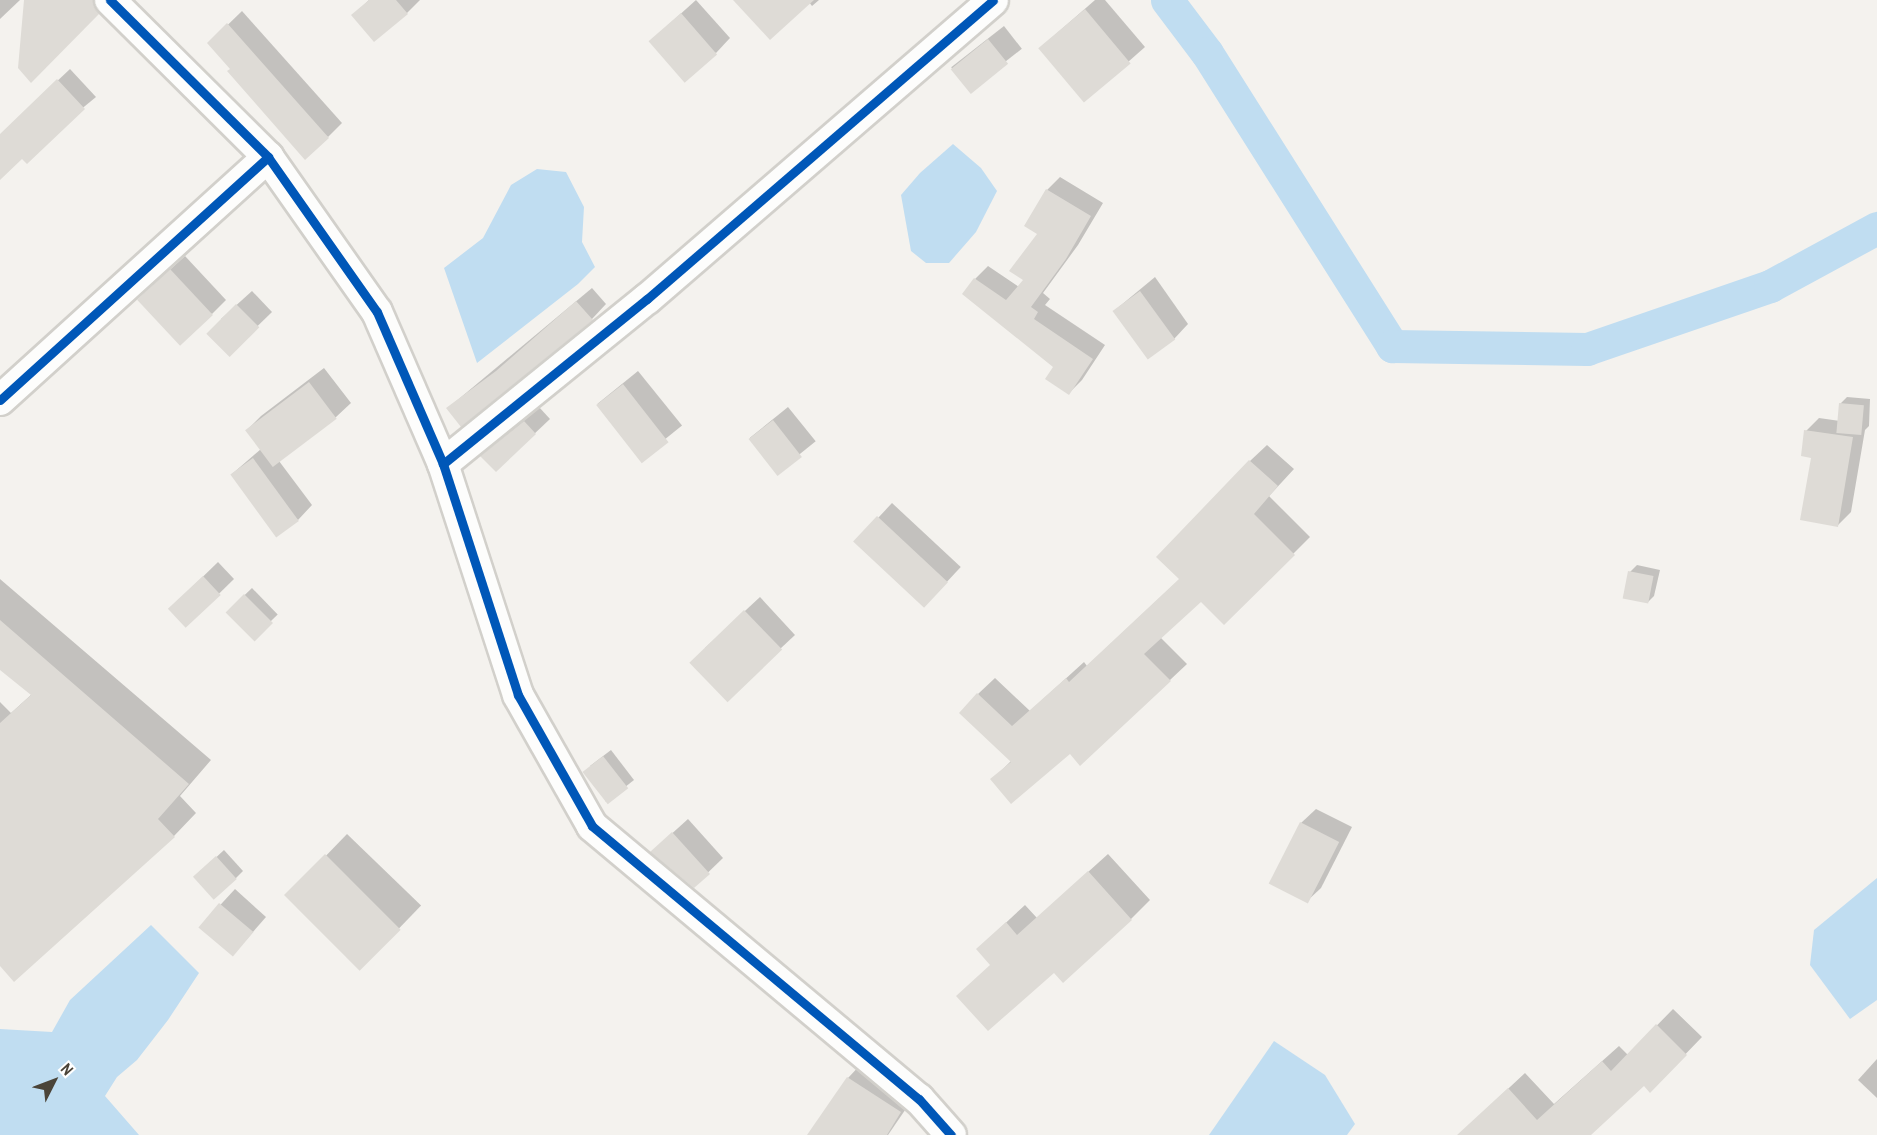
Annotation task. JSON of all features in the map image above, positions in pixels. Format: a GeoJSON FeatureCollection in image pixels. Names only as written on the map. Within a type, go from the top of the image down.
{"type":"FeatureCollection","features":[{"type":"Feature","properties":{"kind":"street"},"geometry":{"type":"LineString","coordinates":[[110,0],[268,157],[377,312],[443,464],[518,695],[592,826],[919,1099],[951,1135]]}},
{"type":"Feature","properties":{"kind":"street"},"geometry":{"type":"LineString","coordinates":[[443,464],[647,300],[993,0]]}},
{"type":"Feature","properties":{"kind":"street"},"geometry":{"type":"LineString","coordinates":[[0,400],[268,157]]}},
{"type":"Feature","properties":{"kind":"water"},"geometry":{"type":"Polygon","coordinates":[[[953,144],[981,168],[997,191],[976,232],[949,263],[926,263],[911,251],[901,195],[920,173],[953,144]]]}},
{"type":"Feature","properties":{"kind":"water"},"geometry":{"type":"Polygon","coordinates":[[[537,169],[566,172],[584,207],[582,242],[595,267],[578,284],[477,363],[444,268],[483,238],[511,185],[537,169]]]}},
{"type":"Feature","properties":{"kind":"water"},"geometry":{"type":"Polygon","coordinates":[[[1877,878],[1877,1000],[1850,1019],[1810,965],[1814,930],[1877,878]]]}},
{"type":"Feature","properties":{"kind":"water"},"geometry":{"type":"Polygon","coordinates":[[[151,925],[199,973],[168,1020],[137,1060],[117,1077],[105,1096],[139,1135],[0,1135],[0,1029],[52,1032],[70,1000],[151,925]]]}},
{"type":"Feature","properties":{"kind":"water"},"geometry":{"type":"Polygon","coordinates":[[[1274,1041],[1325,1075],[1355,1124],[1347,1135],[1209,1135],[1274,1041]]]}},
{"type":"Feature","properties":{"kind":"building"},"geometry":{"type":"Polygon","coordinates":[[[24,0],[93,0],[99,14],[31,83],[18,68],[24,0]]]}},
{"type":"Feature","properties":{"kind":"building"},"geometry":{"type":"Polygon","coordinates":[[[369,0],[396,0],[408,14],[374,42],[351,15],[369,0]]]}},
{"type":"Feature","properties":{"kind":"building"},"geometry":{"type":"Polygon","coordinates":[[[733,0],[814,0],[770,40],[733,0]]]}},
{"type":"Feature","properties":{"kind":"building"},"geometry":{"type":"Polygon","coordinates":[[[1085,9],[1131,63],[1084,103],[1038,48],[1085,9]]]}},
{"type":"Feature","properties":{"kind":"building"},"geometry":{"type":"Polygon","coordinates":[[[681,13],[717,55],[685,83],[649,41],[681,13]]]}},
{"type":"Feature","properties":{"kind":"building"},"geometry":{"type":"Polygon","coordinates":[[[227,23],[329,138],[305,160],[227,71],[230,69],[207,43],[227,23]]]}},
{"type":"Feature","properties":{"kind":"building"},"geometry":{"type":"Polygon","coordinates":[[[988,39],[1008,64],[971,94],[951,69],[988,39]]]}},
{"type":"Feature","properties":{"kind":"building"},"geometry":{"type":"Polygon","coordinates":[[[57,79],[85,109],[27,164],[22,159],[0,180],[0,134],[57,79]]]}},
{"type":"Feature","properties":{"kind":"building"},"geometry":{"type":"Polygon","coordinates":[[[1046,189],[1091,216],[1066,259],[1031,307],[1038,312],[1034,319],[1093,359],[1069,395],[1045,379],[1053,367],[962,294],[974,278],[1006,300],[1023,280],[1009,271],[1037,234],[1024,226],[1046,189]]]}},
{"type":"Feature","properties":{"kind":"building"},"geometry":{"type":"Polygon","coordinates":[[[170,269],[213,315],[180,346],[137,300],[170,269]]]}},
{"type":"Feature","properties":{"kind":"building"},"geometry":{"type":"Polygon","coordinates":[[[1140,291],[1175,340],[1148,360],[1112,311],[1140,291]]]}},
{"type":"Feature","properties":{"kind":"building"},"geometry":{"type":"Polygon","coordinates":[[[576,301],[593,320],[461,427],[446,408],[496,371],[576,301]]]}},
{"type":"Feature","properties":{"kind":"building"},"geometry":{"type":"Polygon","coordinates":[[[236,304],[259,327],[230,357],[206,334],[236,304]]]}},
{"type":"Feature","properties":{"kind":"building"},"geometry":{"type":"Polygon","coordinates":[[[309,382],[337,419],[273,467],[245,430],[309,382]]]}},
{"type":"Feature","properties":{"kind":"building"},"geometry":{"type":"Polygon","coordinates":[[[623,384],[669,442],[642,463],[596,405],[623,384]]]}},
{"type":"Feature","properties":{"kind":"building"},"geometry":{"type":"Polygon","coordinates":[[[1839,403],[1864,405],[1861,435],[1836,433],[1839,403]]]}},
{"type":"Feature","properties":{"kind":"building"},"geometry":{"type":"Polygon","coordinates":[[[773,420],[802,457],[778,476],[749,439],[773,420]]]}},
{"type":"Feature","properties":{"kind":"building"},"geometry":{"type":"Polygon","coordinates":[[[524,421],[536,434],[496,472],[480,456],[524,421]]]}},
{"type":"Feature","properties":{"kind":"building"},"geometry":{"type":"Polygon","coordinates":[[[1804,430],[1853,437],[1838,527],[1800,520],[1811,458],[1801,456],[1804,430]]]}},
{"type":"Feature","properties":{"kind":"building"},"geometry":{"type":"Polygon","coordinates":[[[253,458],[299,521],[276,538],[230,474],[253,458]]]}},
{"type":"Feature","properties":{"kind":"building"},"geometry":{"type":"Polygon","coordinates":[[[1249,460],[1278,486],[1254,514],[1295,555],[1224,625],[1201,602],[1144,654],[1171,681],[1080,766],[1070,754],[1011,804],[990,779],[1011,762],[959,713],[977,693],[1012,726],[1066,678],[1069,682],[1179,579],[1156,557],[1249,460]]]}},
{"type":"Feature","properties":{"kind":"building"},"geometry":{"type":"Polygon","coordinates":[[[877,516],[948,582],[924,608],[853,542],[877,516]]]}},
{"type":"Feature","properties":{"kind":"building"},"geometry":{"type":"Polygon","coordinates":[[[1628,571],[1654,576],[1648,603],[1623,598],[1628,571]]]}},
{"type":"Feature","properties":{"kind":"building"},"geometry":{"type":"Polygon","coordinates":[[[203,576],[221,595],[186,628],[168,609],[203,576]]]}},
{"type":"Feature","properties":{"kind":"building"},"geometry":{"type":"Polygon","coordinates":[[[244,594],[273,623],[255,641],[226,612],[244,594]]]}},
{"type":"Feature","properties":{"kind":"building"},"geometry":{"type":"Polygon","coordinates":[[[744,610],[782,650],[728,702],[689,663],[744,610]]]}},
{"type":"Feature","properties":{"kind":"building"},"geometry":{"type":"Polygon","coordinates":[[[0,620],[189,784],[158,819],[175,837],[14,982],[0,966],[0,723],[31,695],[0,670],[0,620]]]}},
{"type":"Feature","properties":{"kind":"building"},"geometry":{"type":"Polygon","coordinates":[[[603,756],[628,788],[608,804],[583,772],[603,756]]]}},
{"type":"Feature","properties":{"kind":"building"},"geometry":{"type":"Polygon","coordinates":[[[1300,822],[1339,842],[1308,903],[1269,883],[1300,822]]]}},
{"type":"Feature","properties":{"kind":"building"},"geometry":{"type":"Polygon","coordinates":[[[672,832],[710,874],[694,888],[650,852],[672,832]]]}},
{"type":"Feature","properties":{"kind":"building"},"geometry":{"type":"Polygon","coordinates":[[[325,854],[401,930],[360,971],[284,895],[325,854]]]}},
{"type":"Feature","properties":{"kind":"building"},"geometry":{"type":"Polygon","coordinates":[[[216,856],[237,879],[214,900],[193,877],[216,856]]]}},
{"type":"Feature","properties":{"kind":"building"},"geometry":{"type":"Polygon","coordinates":[[[1088,871],[1132,920],[1063,983],[1054,973],[988,1031],[956,996],[990,965],[976,949],[1006,922],[1017,935],[1088,871]]]}},
{"type":"Feature","properties":{"kind":"building"},"geometry":{"type":"Polygon","coordinates":[[[219,903],[253,932],[233,956],[198,928],[219,903]]]}},
{"type":"Feature","properties":{"kind":"building"},"geometry":{"type":"Polygon","coordinates":[[[1656,1024],[1687,1055],[1650,1093],[1644,1086],[1591,1135],[1457,1135],[1508,1088],[1537,1120],[1602,1061],[1611,1071],[1656,1024]]]}},
{"type":"Feature","properties":{"kind":"building"},"geometry":{"type":"Polygon","coordinates":[[[847,1077],[901,1112],[887,1135],[807,1135],[847,1077]]]}},
{"type":"Feature","properties":{"kind":"waterway"},"geometry":{"type":"LineString","coordinates":[[1167,0],[1207,53],[1392,346],[1587,349],[1770,286],[1877,228]]}},
{"type":"Feature","properties":{"kind":"cycle path"},"geometry":{"type":"LineString","coordinates":[[110,0],[268,157],[377,312],[443,464],[518,695],[592,826],[919,1099],[951,1135]]}},
{"type":"Feature","properties":{"kind":"cycle path"},"geometry":{"type":"LineString","coordinates":[[443,464],[647,299],[993,0]]}},
{"type":"Feature","properties":{"kind":"cycle path"},"geometry":{"type":"LineString","coordinates":[[0,400],[268,157]]}}]}
